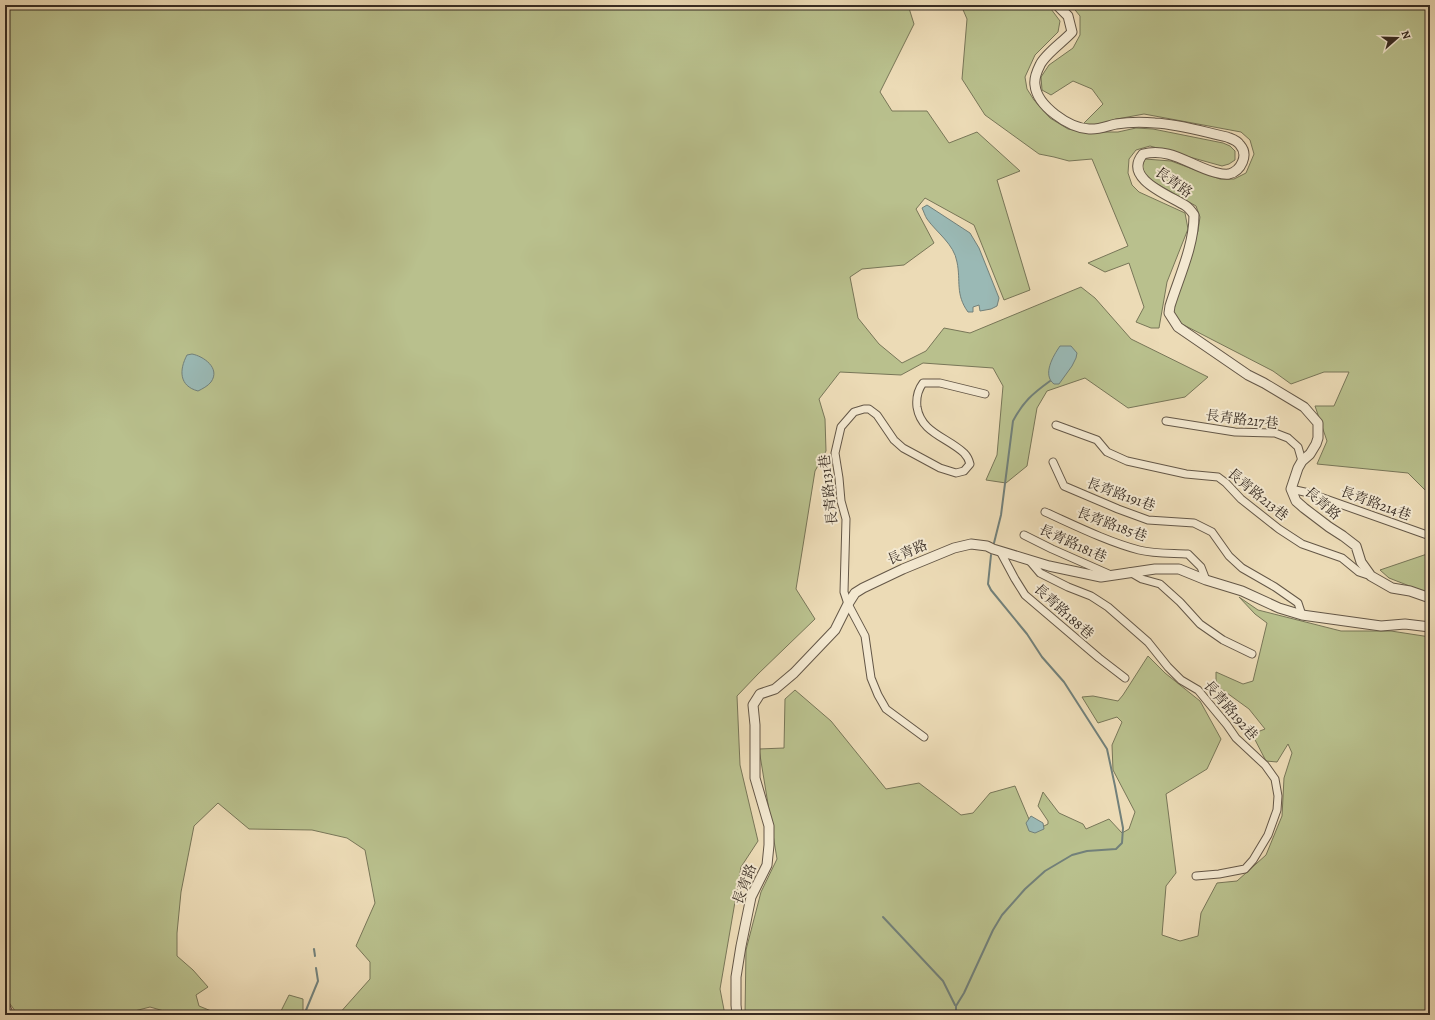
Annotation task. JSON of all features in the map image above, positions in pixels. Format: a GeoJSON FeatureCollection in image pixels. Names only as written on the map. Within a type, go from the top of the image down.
{"type":"FeatureCollection","features":[{"type":"Feature","properties":{"kind":"street","name":"長青路"},"geometry":{"type":"LineString","coordinates":[[1057,5],[1068,16],[1072,32],[1040,62],[1037,70],[1035,86],[1044,103],[1067,123],[1076,127],[1089,129],[1127,123],[1157,123],[1173,125],[1227,137],[1236,140],[1241,145],[1244,152],[1240,166],[1229,174],[1222,174],[1204,169],[1178,157],[1159,152],[1143,154],[1139,158],[1138,170],[1142,176],[1159,192],[1186,206],[1194,215],[1194,227],[1169,313],[1178,327],[1208,348],[1248,375],[1304,407],[1318,423],[1318,433],[1316,444],[1302,461],[1296,473],[1291,489],[1296,500],[1329,528],[1356,546],[1361,562],[1371,576],[1392,588],[1410,591],[1430,598]]}},
{"type":"Feature","properties":{"kind":"street","name":"長青路131巷"},"geometry":{"type":"LineString","coordinates":[[924,737],[886,709],[878,695],[871,678],[865,636],[848,604],[844,592],[846,518],[841,501],[835,453],[841,427],[854,412],[869,409],[877,415],[894,440],[903,448],[940,468],[956,473],[964,471],[970,464],[965,454],[926,426],[918,415],[916,400],[918,390],[923,383],[940,383],[985,394]]}},
{"type":"Feature","properties":{"kind":"street","name":"長青路217巷"},"geometry":{"type":"LineString","coordinates":[[1166,421],[1235,432],[1275,433],[1288,438],[1298,447],[1302,461]]}},
{"type":"Feature","properties":{"kind":"street","name":"長青路213巷"},"geometry":{"type":"LineString","coordinates":[[1056,426],[1097,440],[1107,452],[1128,461],[1186,474],[1218,477],[1241,499],[1279,529],[1302,544],[1342,558],[1359,572],[1371,576]]}},
{"type":"Feature","properties":{"kind":"street","name":"長青路191巷"},"geometry":{"type":"LineString","coordinates":[[1052,462],[1064,486],[1088,497],[1148,520],[1194,523],[1212,532],[1228,556],[1242,568],[1298,602],[1302,615]]}},
{"type":"Feature","properties":{"kind":"street","name":"長青路214巷"},"geometry":{"type":"LineString","coordinates":[[1291,489],[1309,493],[1430,536]]}},
{"type":"Feature","properties":{"kind":"street","name":"長青路185巷"},"geometry":{"type":"LineString","coordinates":[[1045,512],[1111,540],[1139,550],[1161,553],[1188,554],[1201,567],[1206,580]]}},
{"type":"Feature","properties":{"kind":"street","name":"長青路181巷"},"geometry":{"type":"LineString","coordinates":[[1024,535],[1111,575]]}},
{"type":"Feature","properties":{"kind":"street","name":"長青路"},"geometry":{"type":"LineString","coordinates":[[737,1015],[736,977],[741,946],[751,897],[767,865],[769,845],[769,826],[755,778],[753,704],[760,694],[775,689],[794,673],[835,630],[855,593],[915,563],[954,548],[972,544],[987,546],[1029,560],[1101,577],[1130,572],[1174,568],[1190,572],[1206,580],[1242,591],[1279,608],[1302,615],[1380,626],[1405,624],[1430,627]]}},
{"type":"Feature","properties":{"kind":"street","name":"長青路188巷"},"geometry":{"type":"LineString","coordinates":[[1000,551],[1015,580],[1025,595],[1099,658],[1125,678]]}},
{"type":"Feature","properties":{"kind":"street","name":"長青路192巷"},"geometry":{"type":"LineString","coordinates":[[1029,560],[1040,573],[1068,587],[1091,596],[1108,607],[1142,637],[1181,680],[1198,690],[1236,738],[1265,765],[1275,779],[1278,796],[1277,810],[1268,835],[1245,869],[1219,874],[1196,876]]}},
{"type":"Feature","properties":{"kind":"street"},"geometry":{"type":"LineString","coordinates":[[1130,572],[1142,579],[1160,584],[1180,602],[1200,624],[1223,640],[1252,654]]}},
{"type":"Feature","properties":{"kind":"street"},"geometry":{"type":"LineString","coordinates":[[5,1004],[10,1015]]}},
{"type":"Feature","properties":{"kind":"green space"},"geometry":{"type":"Polygon","coordinates":[[[5,5],[908,5],[914,24],[880,92],[892,111],[927,111],[949,143],[977,132],[1020,171],[997,180],[1030,290],[1004,300],[974,225],[925,198],[916,209],[934,243],[904,265],[862,269],[850,277],[858,318],[879,344],[902,363],[926,351],[944,328],[970,333],[1081,287],[1095,298],[1131,339],[1208,377],[1185,397],[1128,408],[1085,378],[1047,391],[1037,408],[1027,466],[1006,483],[986,480],[997,455],[1003,386],[993,368],[923,363],[901,375],[840,372],[819,399],[825,419],[826,451],[815,471],[796,589],[815,619],[737,696],[740,765],[758,841],[741,867],[720,989],[725,1015],[338,1015],[370,979],[370,962],[356,946],[375,903],[365,850],[347,838],[312,830],[249,829],[218,803],[194,826],[181,892],[177,933],[177,956],[193,970],[208,987],[196,995],[199,1006],[221,1015],[171,1015],[171,1013],[150,1007],[119,1015],[18,1015],[5,997],[5,5]]]}},
{"type":"Feature","properties":{"kind":"green space"},"geometry":{"type":"Polygon","coordinates":[[[961,5],[1048,5],[1060,21],[1058,32],[1035,55],[1025,77],[1027,89],[1034,100],[1050,118],[1068,129],[1086,132],[1118,132],[1136,128],[1153,129],[1223,143],[1230,146],[1235,151],[1235,160],[1222,166],[1150,146],[1136,150],[1129,159],[1128,173],[1132,185],[1139,192],[1185,213],[1188,229],[1167,282],[1159,328],[1151,328],[1136,322],[1144,307],[1129,263],[1105,272],[1088,263],[1128,246],[1092,159],[1069,161],[1039,154],[985,115],[962,79],[967,19],[961,5]]]}},
{"type":"Feature","properties":{"kind":"green space"},"geometry":{"type":"Polygon","coordinates":[[[1071,5],[1430,5],[1430,495],[1408,473],[1317,464],[1327,441],[1315,406],[1334,406],[1349,372],[1324,372],[1291,384],[1273,371],[1178,322],[1172,311],[1198,231],[1200,217],[1196,206],[1143,176],[1141,169],[1145,159],[1171,161],[1220,179],[1234,179],[1246,173],[1254,154],[1250,140],[1241,132],[1144,114],[1117,119],[1096,126],[1083,124],[1103,104],[1092,89],[1073,81],[1051,95],[1042,90],[1041,77],[1049,65],[1073,48],[1080,35],[1080,16],[1071,5]]]}},
{"type":"Feature","properties":{"kind":"green space"},"geometry":{"type":"Polygon","coordinates":[[[1430,553],[1430,594],[1389,578],[1380,570],[1430,553]]]}},
{"type":"Feature","properties":{"kind":"green space"},"geometry":{"type":"Polygon","coordinates":[[[1239,597],[1258,610],[1341,631],[1391,631],[1430,637],[1430,1015],[745,1015],[746,950],[761,892],[777,859],[759,749],[784,748],[785,699],[795,690],[831,721],[886,789],[919,783],[961,815],[973,813],[990,793],[1015,786],[1034,831],[1048,824],[1048,821],[1038,806],[1043,792],[1059,813],[1083,824],[1086,829],[1109,819],[1122,833],[1129,829],[1135,812],[1113,770],[1112,745],[1122,722],[1117,717],[1098,723],[1082,697],[1093,696],[1118,701],[1148,656],[1165,673],[1200,701],[1221,739],[1207,769],[1166,794],[1176,873],[1166,886],[1162,935],[1180,941],[1198,936],[1201,913],[1217,883],[1237,881],[1266,855],[1282,816],[1284,778],[1292,753],[1288,744],[1277,762],[1266,761],[1252,734],[1265,729],[1249,709],[1216,685],[1216,672],[1243,684],[1253,681],[1267,623],[1255,614],[1239,597]]]}},
{"type":"Feature","properties":{"kind":"green space"},"geometry":{"type":"Polygon","coordinates":[[[289,995],[303,999],[303,1015],[279,1015],[289,995]]]}},
{"type":"Feature","properties":{"kind":"water"},"geometry":{"type":"Polygon","coordinates":[[[927,205],[970,233],[979,248],[999,298],[997,306],[980,311],[979,305],[973,307],[973,312],[968,312],[961,299],[955,256],[949,244],[926,218],[922,208],[927,205]]]}},
{"type":"Feature","properties":{"kind":"water"},"geometry":{"type":"Polygon","coordinates":[[[1060,346],[1071,346],[1077,353],[1072,366],[1059,384],[1054,384],[1049,376],[1049,371],[1054,355],[1060,346]]]}},
{"type":"Feature","properties":{"kind":"water"},"geometry":{"type":"Polygon","coordinates":[[[192,354],[205,360],[214,372],[214,377],[211,382],[198,391],[187,385],[182,377],[184,361],[187,355],[192,354]]]}},
{"type":"Feature","properties":{"kind":"water"},"geometry":{"type":"Polygon","coordinates":[[[1031,816],[1043,823],[1044,829],[1035,833],[1029,831],[1026,823],[1031,816]]]}},
{"type":"Feature","properties":{"kind":"waterway"},"geometry":{"type":"LineString","coordinates":[[994,543],[1001,515],[1013,421],[1028,399],[1050,381]]}},
{"type":"Feature","properties":{"kind":"waterway"},"geometry":{"type":"LineString","coordinates":[[956,1015],[956,1006],[964,993],[993,930],[1002,915],[1025,889],[1045,871],[1072,855],[1087,851],[1116,849],[1122,843],[1123,828],[1107,749],[1064,682],[1042,657],[1027,634],[991,590],[988,584],[991,555]]}},
{"type":"Feature","properties":{"kind":"waterway"},"geometry":{"type":"LineString","coordinates":[[883,917],[943,981],[955,1005]]}},
{"type":"Feature","properties":{"kind":"waterway"},"geometry":{"type":"LineString","coordinates":[[314,949],[315,956]]}},
{"type":"Feature","properties":{"kind":"waterway"},"geometry":{"type":"LineString","coordinates":[[304,1015],[318,981],[316,968]]}}]}
